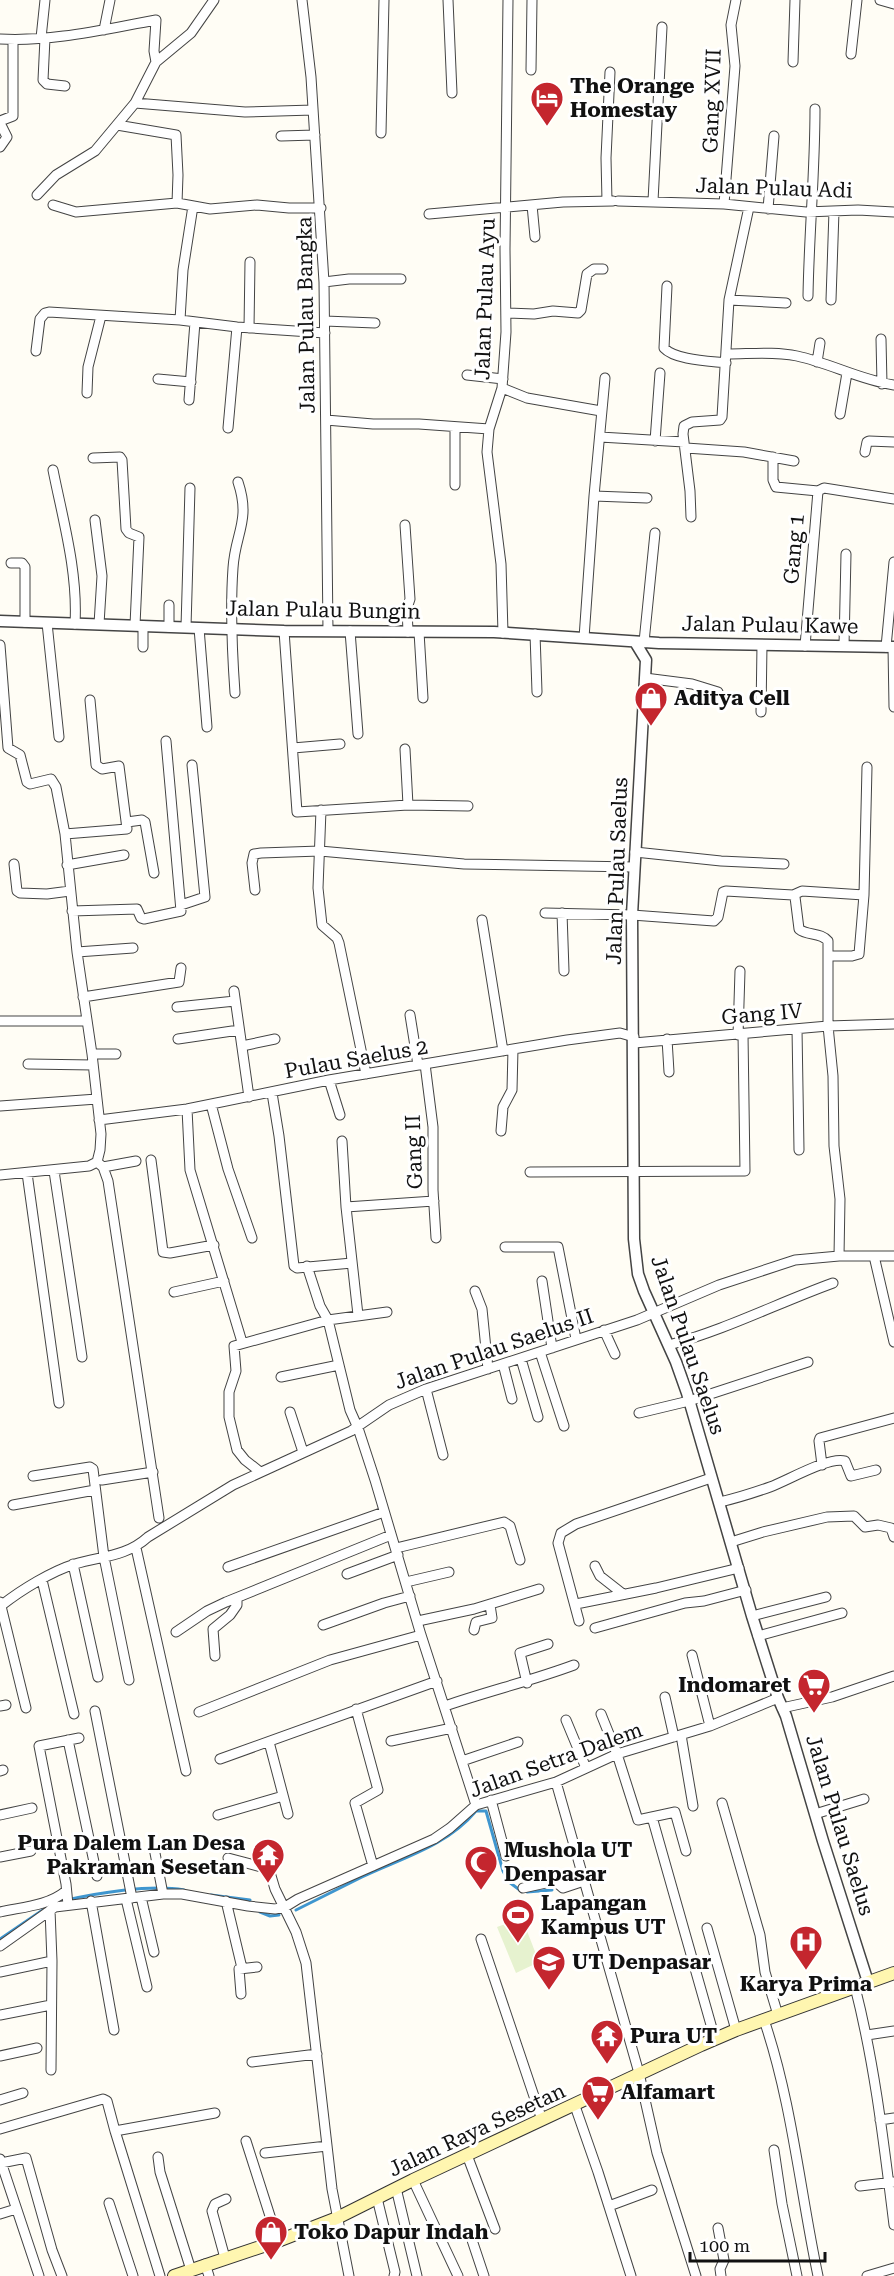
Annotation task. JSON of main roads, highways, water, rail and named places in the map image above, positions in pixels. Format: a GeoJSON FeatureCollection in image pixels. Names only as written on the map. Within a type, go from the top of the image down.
{"type":"FeatureCollection","features":[{"type":"Feature","properties":{"kind":"main road","name":"Jalan Raya Sesetan"},"geometry":{"type":"LineString","coordinates":[[174,2276],[191,2270],[207,2270],[225,2258],[278,2241],[337,2218],[396,2188],[715,2039],[894,1973]]}},
{"type":"Feature","properties":{"kind":"waterway"},"geometry":{"type":"LineString","coordinates":[[296,1910],[438,1842],[452,1833],[476,1811],[486,1811],[503,1871],[509,1882],[521,1891]]}},
{"type":"Feature","properties":{"kind":"waterway"},"geometry":{"type":"LineString","coordinates":[[0,1939],[53,1903],[123,1890],[156,1888],[184,1890]]}},
{"type":"Feature","properties":{"kind":"waterway"},"geometry":{"type":"LineString","coordinates":[[527,1892],[552,1890]]}},
{"type":"Feature","properties":{"kind":"waterway"},"geometry":{"type":"LineString","coordinates":[[211,1895],[250,1900]]}},
{"type":"Feature","properties":{"kind":"waterway"},"geometry":{"type":"LineString","coordinates":[[260,1912],[270,1916],[279,1915]]}},
{"type":"Feature","properties":{"kind":"place","name":"The Orange Homestay"},"geometry":{"type":"Point","coordinates":[547,127]}},
{"type":"Feature","properties":{"kind":"place","name":"Aditya Cell"},"geometry":{"type":"Point","coordinates":[651,727]}},
{"type":"Feature","properties":{"kind":"place","name":"Indomaret"},"geometry":{"type":"Point","coordinates":[814,1714]}},
{"type":"Feature","properties":{"kind":"place","name":"Pura Dalem Lan Desa Pakraman Sesetan"},"geometry":{"type":"Point","coordinates":[268,1884]}},
{"type":"Feature","properties":{"kind":"place","name":"Mushola UT Denpasar"},"geometry":{"type":"Point","coordinates":[481,1891]}},
{"type":"Feature","properties":{"kind":"place","name":"Lapangan Kampus UT"},"geometry":{"type":"Point","coordinates":[518,1944]}},
{"type":"Feature","properties":{"kind":"place","name":"Karya Prima"},"geometry":{"type":"Point","coordinates":[806,1971]}},
{"type":"Feature","properties":{"kind":"place","name":"UT Denpasar"},"geometry":{"type":"Point","coordinates":[549,1991]}},
{"type":"Feature","properties":{"kind":"place","name":"Pura UT"},"geometry":{"type":"Point","coordinates":[607,2065]}},
{"type":"Feature","properties":{"kind":"place","name":"Alfamart"},"geometry":{"type":"Point","coordinates":[598,2121]}},
{"type":"Feature","properties":{"kind":"place","name":"Toko Dapur Indah"},"geometry":{"type":"Point","coordinates":[271,2261]}}]}
